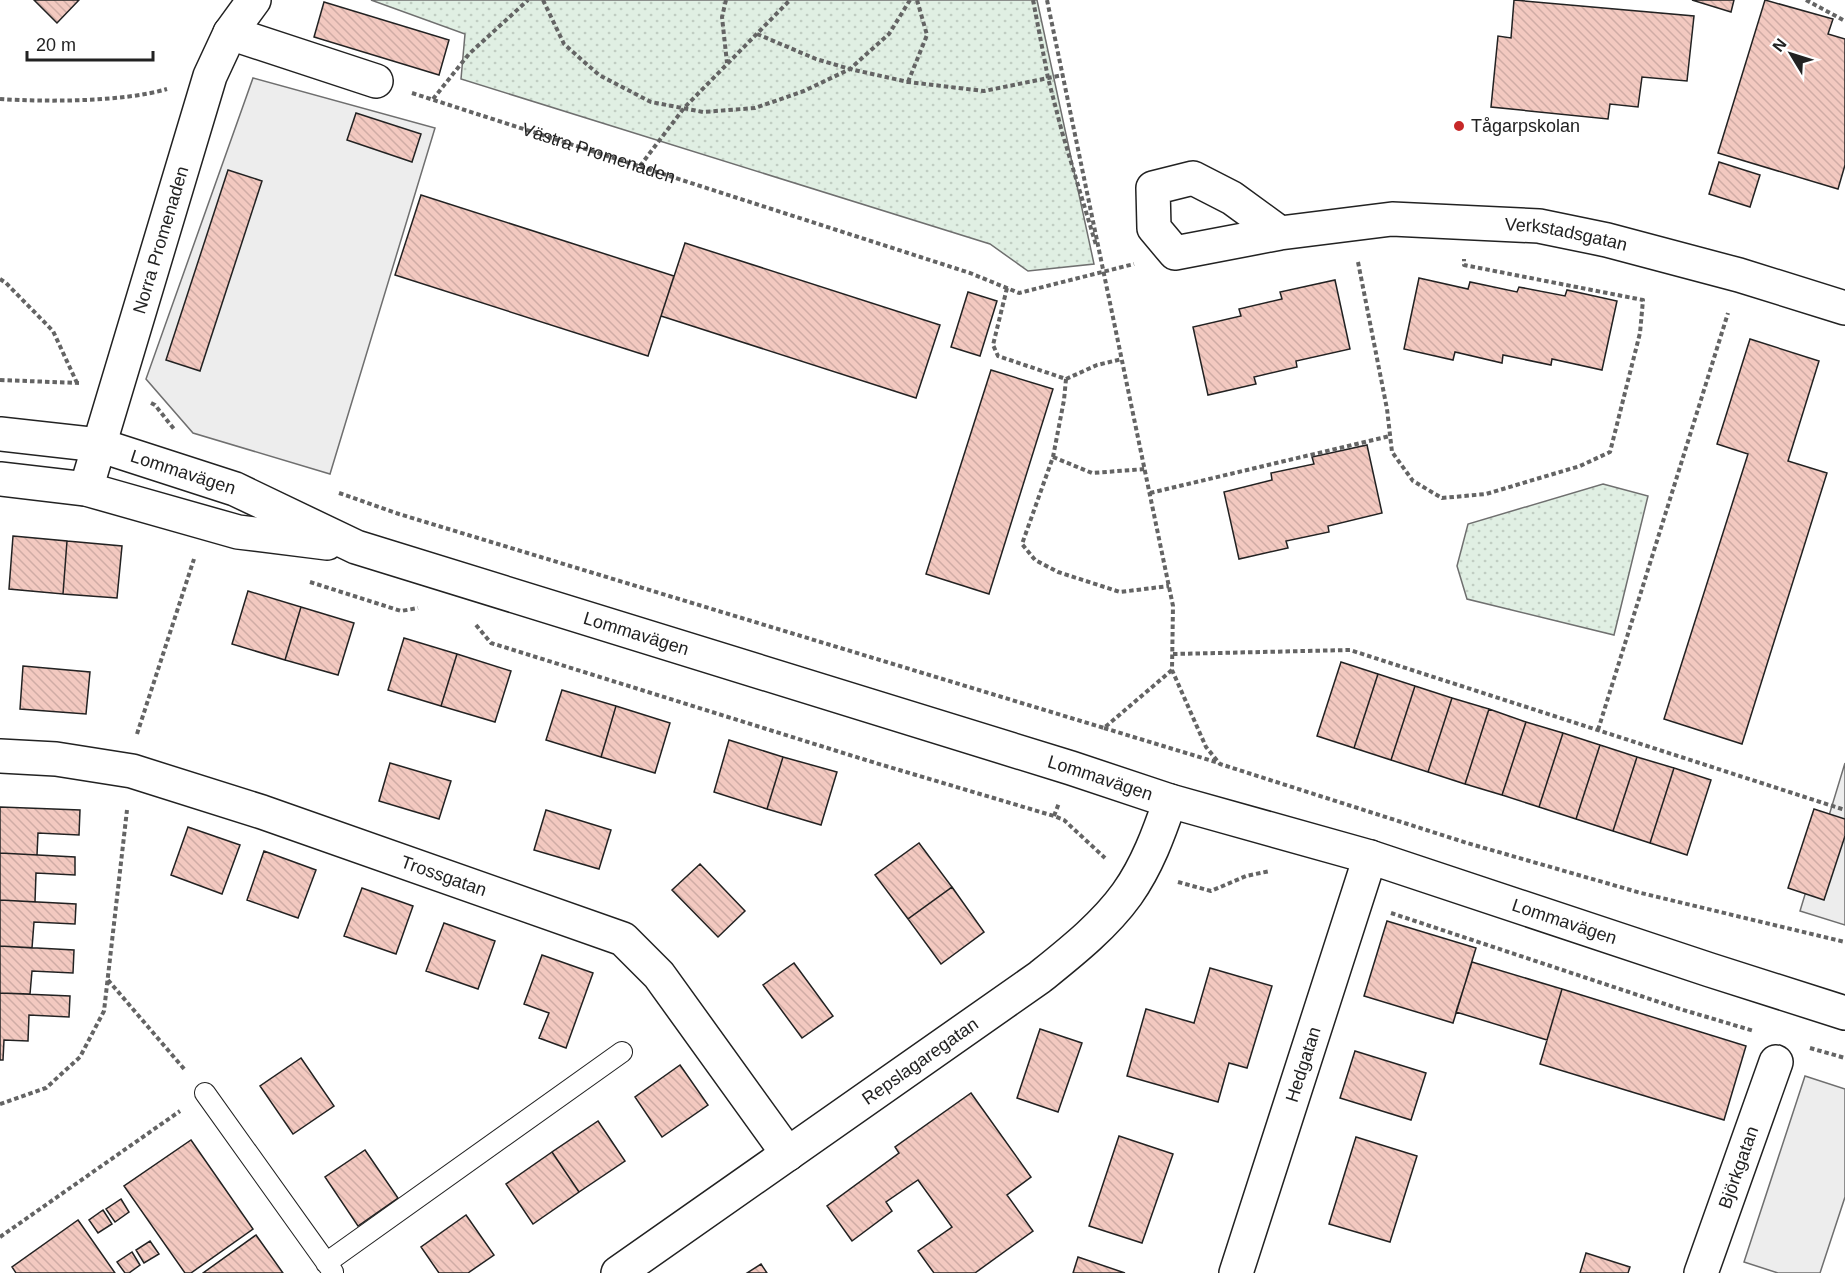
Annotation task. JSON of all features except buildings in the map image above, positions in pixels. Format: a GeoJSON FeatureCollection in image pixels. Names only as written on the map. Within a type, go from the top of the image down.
{"type":"FeatureCollection","features":[{"type":"Feature","properties":{"kind":"street","name":"Norra Promenaden"},"geometry":{"type":"LineString","coordinates":[[86,489],[210,76],[230,33],[254,0]]}},
{"type":"Feature","properties":{"kind":"street"},"geometry":{"type":"LineString","coordinates":[[230,33],[376,81]]}},
{"type":"Feature","properties":{"kind":"street"},"geometry":{"type":"LineString","coordinates":[[1175,253],[1154,228],[1153,188],[1193,178],[1232,198],[1280,233]]}},
{"type":"Feature","properties":{"kind":"street","name":"Verkstadsgatan"},"geometry":{"type":"LineString","coordinates":[[1175,253],[1280,233],[1392,219],[1539,226],[1607,240],[1739,275],[1845,308]]}},
{"type":"Feature","properties":{"kind":"street","name":"Lommavägen"},"geometry":{"type":"LineString","coordinates":[[0,434],[99,445],[235,489],[356,547],[1071,768],[1170,801],[1370,857],[1845,1013]]}},
{"type":"Feature","properties":{"kind":"street","name":"Lommavägen"},"geometry":{"type":"LineString","coordinates":[[0,479],[86,489],[238,532],[356,547]]}},
{"type":"Feature","properties":{"kind":"street","name":"Trossgatan"},"geometry":{"type":"LineString","coordinates":[[0,756],[56,759],[132,771],[273,816],[623,939],[659,975],[788,1154]]}},
{"type":"Feature","properties":{"kind":"street","name":"Repslagaregatan"},"geometry":{"type":"LineString","coordinates":[[618,1273],[1040,976],[1086,940],[1128,893],[1155,844],[1170,801]]}},
{"type":"Feature","properties":{"kind":"street","name":"Hedgatan"},"geometry":{"type":"LineString","coordinates":[[1236,1273],[1370,857]]}},
{"type":"Feature","properties":{"kind":"street","name":"Björkgatan"},"geometry":{"type":"LineString","coordinates":[[1701,1273],[1776,1062]]}},
{"type":"Feature","properties":{"kind":"lane"},"geometry":{"type":"LineString","coordinates":[[205,1093],[330,1268],[622,1052]]}},
{"type":"Feature","properties":{"kind":"path"},"geometry":{"type":"LineString","coordinates":[[433,99],[469,54],[528,0]]}},
{"type":"Feature","properties":{"kind":"path"},"geometry":{"type":"LineString","coordinates":[[543,0],[564,44],[599,75],[651,102],[703,112],[755,108],[804,91],[850,69],[889,34],[910,0]]}},
{"type":"Feature","properties":{"kind":"path"},"geometry":{"type":"LineString","coordinates":[[726,0],[722,17],[728,64]]}},
{"type":"Feature","properties":{"kind":"path"},"geometry":{"type":"LineString","coordinates":[[640,166],[684,108],[790,0]]}},
{"type":"Feature","properties":{"kind":"path"},"geometry":{"type":"LineString","coordinates":[[908,82],[927,35],[917,0]]}},
{"type":"Feature","properties":{"kind":"path"},"geometry":{"type":"LineString","coordinates":[[1033,0],[1048,78],[1062,132],[1104,272]]}},
{"type":"Feature","properties":{"kind":"path"},"geometry":{"type":"LineString","coordinates":[[1047,0],[1173,606],[1172,670],[1206,747],[1220,764]]}},
{"type":"Feature","properties":{"kind":"path"},"geometry":{"type":"LineString","coordinates":[[1806,0],[1845,21]]}},
{"type":"Feature","properties":{"kind":"path"},"geometry":{"type":"LineString","coordinates":[[757,34],[816,59],[908,82],[984,91],[1063,75]]}},
{"type":"Feature","properties":{"kind":"path"},"geometry":{"type":"LineString","coordinates":[[0,99],[91,99],[152,93],[210,76]]}},
{"type":"Feature","properties":{"kind":"path","name":"Västra Promenaden"},"geometry":{"type":"LineString","coordinates":[[376,81],[970,273],[1007,288]]}},
{"type":"Feature","properties":{"kind":"path"},"geometry":{"type":"LineString","coordinates":[[1350,223],[1387,409],[1392,452],[1413,481],[1442,498],[1486,494],[1580,466],[1610,452],[1640,333],[1642,300],[1464,265],[1462,222]]}},
{"type":"Feature","properties":{"kind":"path"},"geometry":{"type":"LineString","coordinates":[[1122,359],[1096,365],[1066,379],[998,356],[993,345],[1007,288],[1019,293],[1175,253]]}},
{"type":"Feature","properties":{"kind":"path"},"geometry":{"type":"LineString","coordinates":[[1598,730],[1739,275]]}},
{"type":"Feature","properties":{"kind":"path"},"geometry":{"type":"LineString","coordinates":[[0,279],[53,331],[77,383]]}},
{"type":"Feature","properties":{"kind":"path"},"geometry":{"type":"LineString","coordinates":[[1066,379],[1053,457],[1022,544],[1035,560],[1058,572],[1120,592],[1169,586]]}},
{"type":"Feature","properties":{"kind":"path"},"geometry":{"type":"LineString","coordinates":[[0,381],[116,386],[155,405],[176,431]]}},
{"type":"Feature","properties":{"kind":"path"},"geometry":{"type":"LineString","coordinates":[[1150,493],[1390,436]]}},
{"type":"Feature","properties":{"kind":"path"},"geometry":{"type":"LineString","coordinates":[[1053,457],[1092,473],[1145,469]]}},
{"type":"Feature","properties":{"kind":"path"},"geometry":{"type":"LineString","coordinates":[[333,491],[399,514],[1104,728],[1467,843],[1641,893],[1845,942]]}},
{"type":"Feature","properties":{"kind":"path"},"geometry":{"type":"LineString","coordinates":[[0,1104],[46,1088],[80,1057],[104,1011],[137,732],[194,557]]}},
{"type":"Feature","properties":{"kind":"path"},"geometry":{"type":"LineString","coordinates":[[302,580],[401,610],[426,606]]}},
{"type":"Feature","properties":{"kind":"path"},"geometry":{"type":"LineString","coordinates":[[472,621],[491,643],[868,761],[1054,816],[1064,820],[1104,858],[1140,870],[1210,891],[1246,876],[1275,871]]}},
{"type":"Feature","properties":{"kind":"path"},"geometry":{"type":"LineString","coordinates":[[1173,654],[1350,650],[1845,810]]}},
{"type":"Feature","properties":{"kind":"path"},"geometry":{"type":"LineString","coordinates":[[1104,728],[1172,670]]}},
{"type":"Feature","properties":{"kind":"path"},"geometry":{"type":"LineString","coordinates":[[1356,901],[1680,1010],[1760,1033]]}},
{"type":"Feature","properties":{"kind":"path"},"geometry":{"type":"LineString","coordinates":[[0,1237],[205,1093],[107,980]]}},
{"type":"Feature","properties":{"kind":"path"},"geometry":{"type":"LineString","coordinates":[[1804,1046],[1845,1058]]}},
{"type":"Feature","properties":{"kind":"green space"},"geometry":{"type":"Polygon","coordinates":[[[371,0],[1037,0],[1094,264],[1028,271],[990,244],[461,79],[465,34],[371,0]]]}},
{"type":"Feature","properties":{"kind":"green space"},"geometry":{"type":"Polygon","coordinates":[[[1603,484],[1648,496],[1614,635],[1467,599],[1457,566],[1468,524],[1603,484]]]}},
{"type":"Feature","properties":{"kind":"shaded area"},"geometry":{"type":"Polygon","coordinates":[[[253,78],[435,128],[330,474],[193,433],[146,379],[253,78]]]}},
{"type":"Feature","properties":{"kind":"shaded area"},"geometry":{"type":"Polygon","coordinates":[[[1845,763],[1845,925],[1800,911],[1845,763]]]}},
{"type":"Feature","properties":{"kind":"shaded area"},"geometry":{"type":"Polygon","coordinates":[[[1805,1076],[1845,1089],[1845,1197],[1820,1273],[1778,1273],[1744,1262],[1805,1076]]]}},
{"type":"Feature","properties":{"kind":"place","name":"Tågarpskolan"},"geometry":{"type":"Point","coordinates":[1459,126]}}]}
